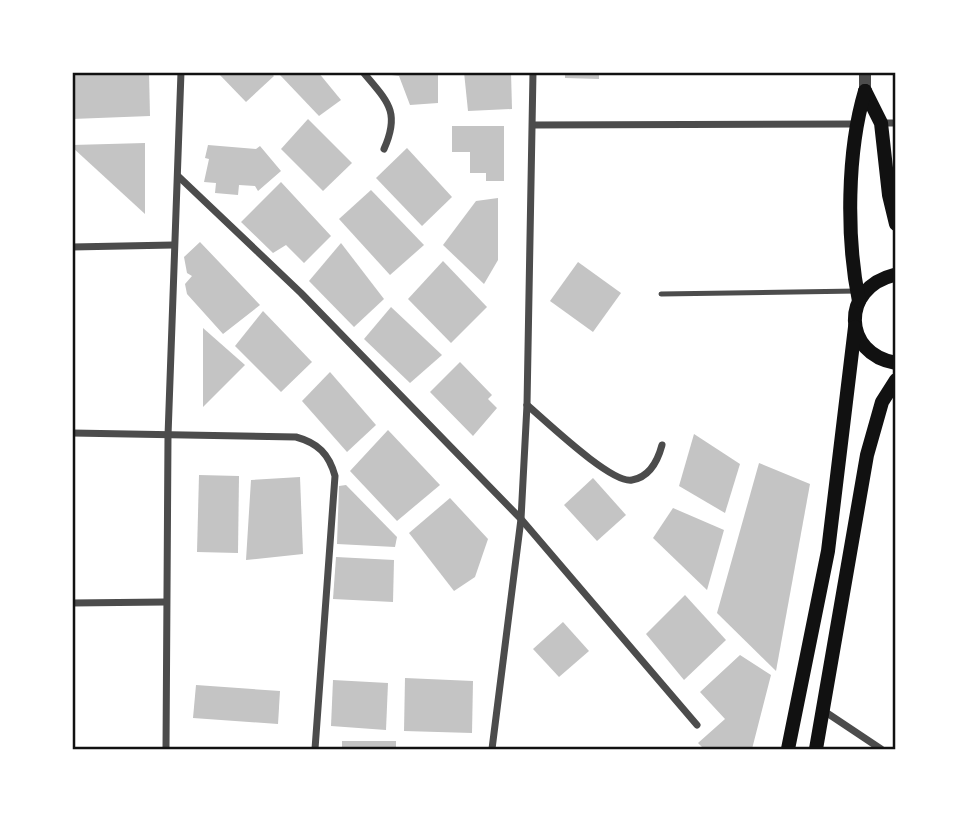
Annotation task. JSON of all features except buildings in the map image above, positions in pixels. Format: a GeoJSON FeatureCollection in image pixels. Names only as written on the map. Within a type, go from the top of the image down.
{"type":"FeatureCollection","features":[{"type":"Feature","properties":{"kind":"main road"},"geometry":{"type":"LineString","coordinates":[[865,91],[889,123],[890,195],[896,223]]}},
{"type":"Feature","properties":{"kind":"main road"},"geometry":{"type":"LineString","coordinates":[[788,749],[828,551],[855,327],[858,296],[852,223],[855,124],[865,91]]}},
{"type":"Feature","properties":{"kind":"main road"},"geometry":{"type":"LineString","coordinates":[[858,296],[873,283],[895,275]]}},
{"type":"Feature","properties":{"kind":"main road"},"geometry":{"type":"LineString","coordinates":[[855,327],[865,348],[873,356],[896,363]]}},
{"type":"Feature","properties":{"kind":"main road"},"geometry":{"type":"LineString","coordinates":[[816,749],[869,445],[882,402],[896,380]]}},
{"type":"Feature","properties":{"kind":"street"},"geometry":{"type":"LineString","coordinates":[[166,749],[168,436],[181,72]]}},
{"type":"Feature","properties":{"kind":"street"},"geometry":{"type":"LineString","coordinates":[[363,72],[392,112],[392,132],[384,149]]}},
{"type":"Feature","properties":{"kind":"street"},"geometry":{"type":"LineString","coordinates":[[492,749],[521,519],[527,405],[533,72]]}},
{"type":"Feature","properties":{"kind":"street"},"geometry":{"type":"LineString","coordinates":[[864,72],[865,91]]}},
{"type":"Feature","properties":{"kind":"street"},"geometry":{"type":"LineString","coordinates":[[533,125],[855,124]]}},
{"type":"Feature","properties":{"kind":"street"},"geometry":{"type":"LineString","coordinates":[[178,176],[301,293],[521,519],[698,725]]}},
{"type":"Feature","properties":{"kind":"street"},"geometry":{"type":"LineString","coordinates":[[72,247],[173,245]]}},
{"type":"Feature","properties":{"kind":"street"},"geometry":{"type":"LineString","coordinates":[[527,405],[601,467],[622,480],[631,481],[643,476],[658,460],[662,445]]}},
{"type":"Feature","properties":{"kind":"street"},"geometry":{"type":"LineString","coordinates":[[72,433],[296,437],[317,446],[331,463],[335,476],[315,749]]}},
{"type":"Feature","properties":{"kind":"street"},"geometry":{"type":"LineString","coordinates":[[72,603],[165,602]]}},
{"type":"Feature","properties":{"kind":"street"},"geometry":{"type":"LineString","coordinates":[[824,710],[881,749]]}},
{"type":"Feature","properties":{"kind":"lane"},"geometry":{"type":"LineString","coordinates":[[661,294],[858,296]]}}]}
